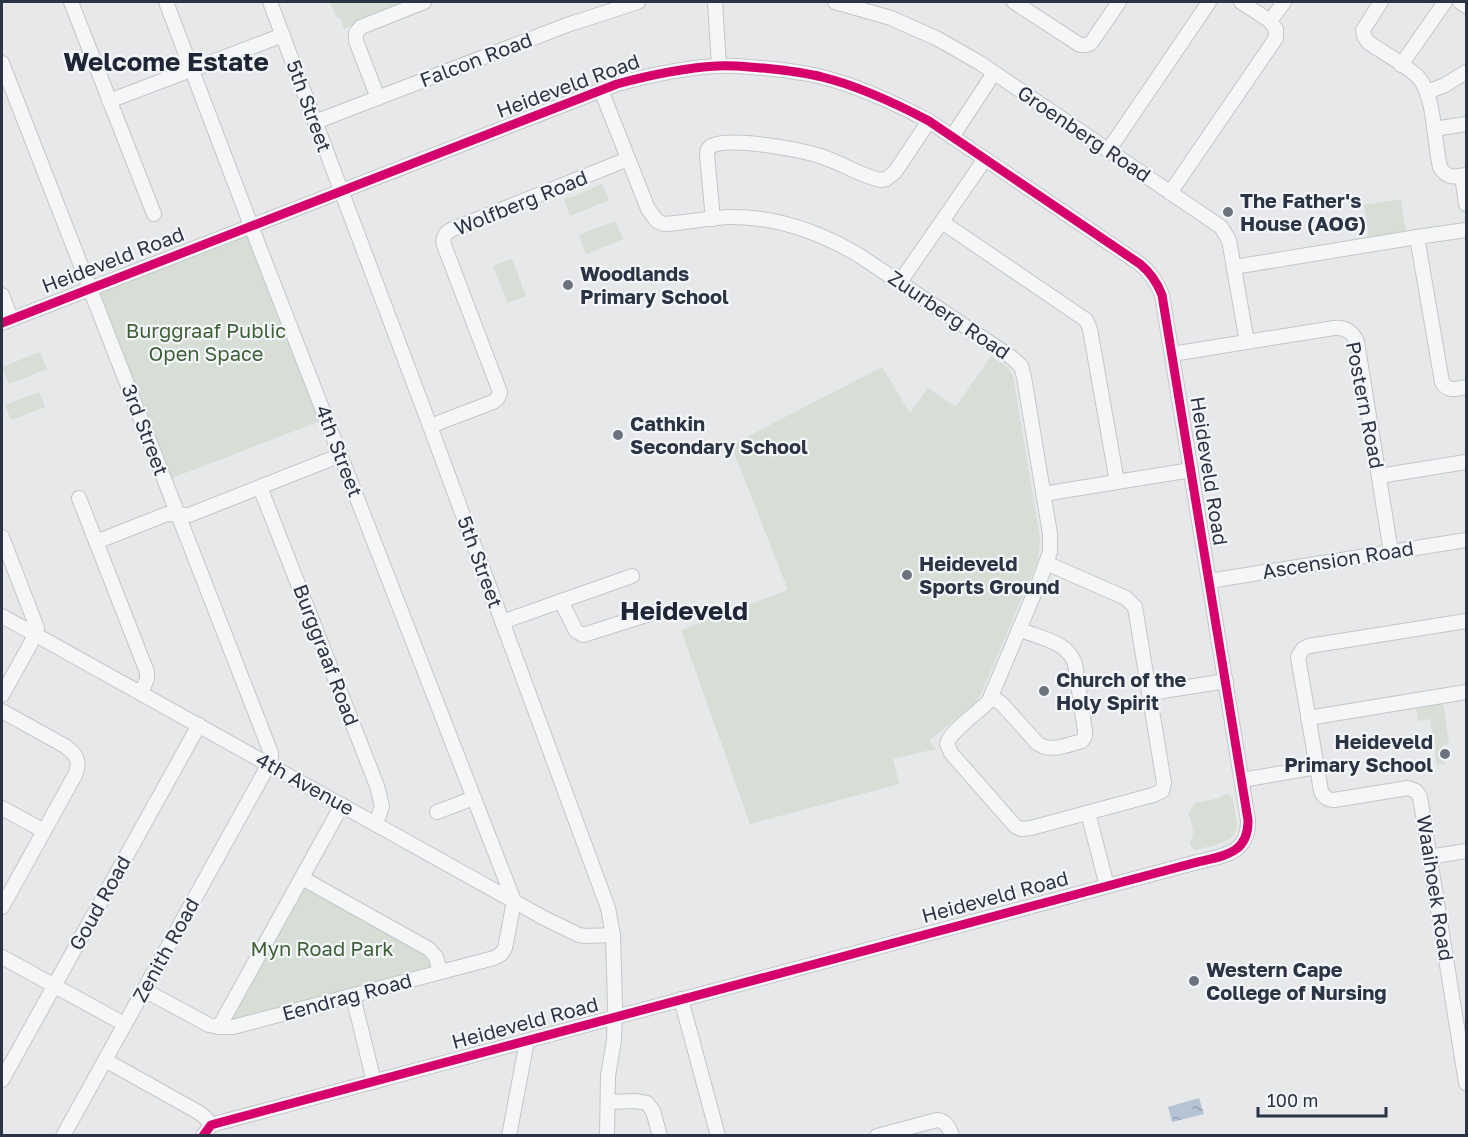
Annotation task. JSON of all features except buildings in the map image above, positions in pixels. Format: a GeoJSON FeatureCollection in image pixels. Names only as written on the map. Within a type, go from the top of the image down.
{"type":"FeatureCollection","features":[{"type":"Feature","properties":{"kind":"street"},"geometry":{"type":"LineString","coordinates":[[70,2],[154,214]]}},
{"type":"Feature","properties":{"kind":"street","name":"4th Street"},"geometry":{"type":"LineString","coordinates":[[166,2],[514,901]]}},
{"type":"Feature","properties":{"kind":"street","name":"5th Street"},"geometry":{"type":"LineString","coordinates":[[270,2],[604,895],[613,935],[614,1041],[608,1076],[607,1136]]}},
{"type":"Feature","properties":{"kind":"street"},"geometry":{"type":"LineString","coordinates":[[378,98],[356,41],[356,33],[361,27],[424,2]]}},
{"type":"Feature","properties":{"kind":"street","name":"Falcon Road"},"geometry":{"type":"LineString","coordinates":[[315,122],[567,25],[638,2]]}},
{"type":"Feature","properties":{"kind":"street"},"geometry":{"type":"LineString","coordinates":[[715,2],[719,66]]}},
{"type":"Feature","properties":{"kind":"street","name":"Groenberg Road"},"geometry":{"type":"LineString","coordinates":[[835,2],[891,18],[938,39],[994,73],[1221,227],[1229,240],[1247,342]]}},
{"type":"Feature","properties":{"kind":"street"},"geometry":{"type":"LineString","coordinates":[[1014,2],[1083,46],[1091,43],[1119,2]]}},
{"type":"Feature","properties":{"kind":"street"},"geometry":{"type":"LineString","coordinates":[[1108,151],[1209,2]]}},
{"type":"Feature","properties":{"kind":"street"},"geometry":{"type":"LineString","coordinates":[[1170,193],[1276,38],[1276,29],[1270,21],[1241,2]]}},
{"type":"Feature","properties":{"kind":"street"},"geometry":{"type":"LineString","coordinates":[[1270,21],[1284,2]]}},
{"type":"Feature","properties":{"kind":"street"},"geometry":{"type":"LineString","coordinates":[[1401,65],[1445,2]]}},
{"type":"Feature","properties":{"kind":"street"},"geometry":{"type":"LineString","coordinates":[[1460,2],[1467,6]]}},
{"type":"Feature","properties":{"kind":"street"},"geometry":{"type":"LineString","coordinates":[[1375,3],[1364,27],[1364,36],[1368,42],[1420,79],[1427,92],[1439,163],[1443,173],[1450,177],[1464,176],[1467,204]]}},
{"type":"Feature","properties":{"kind":"street"},"geometry":{"type":"LineString","coordinates":[[110,101],[283,35]]}},
{"type":"Feature","properties":{"kind":"street","name":"3rd Street"},"geometry":{"type":"LineString","coordinates":[[2,63],[270,747],[269,764]]}},
{"type":"Feature","properties":{"kind":"street","name":"Heideveld Road"},"geometry":{"type":"LineString","coordinates":[[6,321],[617,84],[657,74],[719,66],[794,71],[848,84],[894,103],[928,121],[1140,264],[1157,284],[1161,295],[1248,820],[1244,843],[1238,849],[1229,854],[614,1017],[207,1130]]}},
{"type":"Feature","properties":{"kind":"street"},"geometry":{"type":"LineString","coordinates":[[1427,92],[1467,72]]}},
{"type":"Feature","properties":{"kind":"street"},"geometry":{"type":"LineString","coordinates":[[952,137],[994,73]]}},
{"type":"Feature","properties":{"kind":"street","name":"Zuurberg Road"},"geometry":{"type":"LineString","coordinates":[[601,90],[648,209],[657,221],[671,224],[728,217],[759,219],[792,225],[815,233],[837,242],[900,282],[1021,366],[1050,534],[1050,552],[989,700],[951,735],[947,744],[951,753],[1018,828],[1025,829],[1088,813]]}},
{"type":"Feature","properties":{"kind":"street"},"geometry":{"type":"LineString","coordinates":[[713,219],[707,155],[707,151],[713,145],[723,143],[766,145],[796,150],[829,159],[880,180],[886,179],[895,172],[928,121]]}},
{"type":"Feature","properties":{"kind":"street"},"geometry":{"type":"LineString","coordinates":[[1434,129],[1467,124]]}},
{"type":"Feature","properties":{"kind":"street","name":"Wolfberg Road"},"geometry":{"type":"LineString","coordinates":[[430,426],[493,402],[498,398],[500,392],[444,245],[446,233],[628,159]]}},
{"type":"Feature","properties":{"kind":"street"},"geometry":{"type":"LineString","coordinates":[[900,282],[985,159]]}},
{"type":"Feature","properties":{"kind":"street"},"geometry":{"type":"LineString","coordinates":[[942,222],[1086,320],[1090,328],[1117,482]]}},
{"type":"Feature","properties":{"kind":"street"},"geometry":{"type":"LineString","coordinates":[[1234,267],[1467,230]]}},
{"type":"Feature","properties":{"kind":"street"},"geometry":{"type":"LineString","coordinates":[[1417,237],[1442,382],[1446,388],[1450,389],[1467,387]]}},
{"type":"Feature","properties":{"kind":"street"},"geometry":{"type":"LineString","coordinates":[[2,295],[6,321]]}},
{"type":"Feature","properties":{"kind":"street","name":"Postern Road"},"geometry":{"type":"LineString","coordinates":[[1172,354],[1338,327],[1354,334],[1358,342],[1391,552]]}},
{"type":"Feature","properties":{"kind":"street"},"geometry":{"type":"LineString","coordinates":[[96,543],[167,514],[189,515],[341,455]]}},
{"type":"Feature","properties":{"kind":"street"},"geometry":{"type":"LineString","coordinates":[[1379,476],[1467,462]]}},
{"type":"Feature","properties":{"kind":"street"},"geometry":{"type":"LineString","coordinates":[[1043,494],[1191,470]]}},
{"type":"Feature","properties":{"kind":"street","name":"Burggraaf Road"},"geometry":{"type":"LineString","coordinates":[[260,487],[377,786],[382,806],[376,824]]}},
{"type":"Feature","properties":{"kind":"street"},"geometry":{"type":"LineString","coordinates":[[79,498],[147,672],[147,679],[141,693]]}},
{"type":"Feature","properties":{"kind":"street"},"geometry":{"type":"LineString","coordinates":[[2,537],[37,627],[31,643],[2,695]]}},
{"type":"Feature","properties":{"kind":"street","name":"Ascension Road"},"geometry":{"type":"LineString","coordinates":[[1209,581],[1467,540]]}},
{"type":"Feature","properties":{"kind":"street"},"geometry":{"type":"LineString","coordinates":[[1046,563],[1126,598],[1132,603],[1137,613],[1164,780],[1163,789],[1157,794],[1088,813],[1107,886]]}},
{"type":"Feature","properties":{"kind":"street"},"geometry":{"type":"LineString","coordinates":[[502,622],[632,576]]}},
{"type":"Feature","properties":{"kind":"street"},"geometry":{"type":"LineString","coordinates":[[561,601],[576,632],[583,635],[659,611]]}},
{"type":"Feature","properties":{"kind":"street","name":"4th Avenue"},"geometry":{"type":"LineString","coordinates":[[2,616],[544,918],[579,935],[613,935]]}},
{"type":"Feature","properties":{"kind":"street","name":"Waaihoek Road"},"geometry":{"type":"LineString","coordinates":[[1467,621],[1309,646],[1301,651],[1298,660],[1323,795],[1329,799],[1406,788],[1416,791],[1420,797],[1467,1083]]}},
{"type":"Feature","properties":{"kind":"street"},"geometry":{"type":"LineString","coordinates":[[991,696],[1002,704],[1037,743],[1046,748],[1055,748],[1084,738],[1082,708],[1072,656],[1061,646],[1019,628]]}},
{"type":"Feature","properties":{"kind":"street"},"geometry":{"type":"LineString","coordinates":[[1150,693],[1226,681]]}},
{"type":"Feature","properties":{"kind":"street"},"geometry":{"type":"LineString","coordinates":[[1308,718],[1467,692]]}},
{"type":"Feature","properties":{"kind":"street"},"geometry":{"type":"LineString","coordinates":[[2,711],[65,746],[72,751],[78,761],[75,774],[2,907]]}},
{"type":"Feature","properties":{"kind":"street","name":"Goud Road"},"geometry":{"type":"LineString","coordinates":[[2,1080],[199,725]]}},
{"type":"Feature","properties":{"kind":"street","name":"Zenith Road"},"geometry":{"type":"LineString","coordinates":[[63,1136],[269,764]]}},
{"type":"Feature","properties":{"kind":"street"},"geometry":{"type":"LineString","coordinates":[[1242,780],[1317,767]]}},
{"type":"Feature","properties":{"kind":"street"},"geometry":{"type":"LineString","coordinates":[[437,812],[474,798]]}},
{"type":"Feature","properties":{"kind":"street"},"geometry":{"type":"LineString","coordinates":[[219,1027],[342,805]]}},
{"type":"Feature","properties":{"kind":"street"},"geometry":{"type":"LineString","coordinates":[[2,808],[44,831]]}},
{"type":"Feature","properties":{"kind":"street"},"geometry":{"type":"LineString","coordinates":[[1429,857],[1467,851]]}},
{"type":"Feature","properties":{"kind":"street"},"geometry":{"type":"LineString","coordinates":[[302,878],[429,949],[435,957],[440,972]]}},
{"type":"Feature","properties":{"kind":"street","name":"Eendrag Road"},"geometry":{"type":"LineString","coordinates":[[144,990],[209,1025],[233,1028],[494,958],[505,948],[514,901]]}},
{"type":"Feature","properties":{"kind":"street"},"geometry":{"type":"LineString","coordinates":[[2,957],[124,1024]]}},
{"type":"Feature","properties":{"kind":"street"},"geometry":{"type":"LineString","coordinates":[[353,996],[374,1082]]}},
{"type":"Feature","properties":{"kind":"street"},"geometry":{"type":"LineString","coordinates":[[681,999],[718,1136]]}},
{"type":"Feature","properties":{"kind":"street"},"geometry":{"type":"LineString","coordinates":[[509,1136],[527,1041]]}},
{"type":"Feature","properties":{"kind":"street"},"geometry":{"type":"LineString","coordinates":[[105,1060],[198,1112],[206,1118],[207,1130]]}},
{"type":"Feature","properties":{"kind":"street"},"geometry":{"type":"LineString","coordinates":[[608,1102],[647,1103],[653,1111],[660,1136]]}},
{"type":"Feature","properties":{"kind":"street"},"geometry":{"type":"LineString","coordinates":[[877,1136],[937,1120],[946,1123],[952,1136]]}},
{"type":"Feature","properties":{"kind":"green space"},"geometry":{"type":"Polygon","coordinates":[[[330,2],[414,2],[344,29],[340,17],[337,18],[330,2]]]}},
{"type":"Feature","properties":{"kind":"green space"},"geometry":{"type":"Polygon","coordinates":[[[602,184],[609,200],[570,216],[564,199],[602,184]]]}},
{"type":"Feature","properties":{"kind":"green space"},"geometry":{"type":"Polygon","coordinates":[[[1401,199],[1406,232],[1369,238],[1364,205],[1401,199]]]}},
{"type":"Feature","properties":{"kind":"green space"},"geometry":{"type":"Polygon","coordinates":[[[615,221],[623,239],[586,254],[579,235],[615,221]]]}},
{"type":"Feature","properties":{"kind":"green space","name":"Burggraaf Public Open Space"},"geometry":{"type":"Polygon","coordinates":[[[244,234],[249,235],[323,420],[172,478],[100,293],[102,290],[244,234]]]}},
{"type":"Feature","properties":{"kind":"green space"},"geometry":{"type":"Polygon","coordinates":[[[512,259],[526,296],[508,303],[493,266],[512,259]]]}},
{"type":"Feature","properties":{"kind":"green space"},"geometry":{"type":"Polygon","coordinates":[[[40,352],[47,369],[9,384],[2,367],[40,352]]]}},
{"type":"Feature","properties":{"kind":"green space","name":"Heideveld Sports Ground"},"geometry":{"type":"Polygon","coordinates":[[[991,356],[1007,367],[1013,376],[1040,538],[1038,560],[981,694],[975,703],[929,741],[936,749],[893,759],[899,784],[750,824],[681,630],[788,590],[731,445],[882,367],[910,413],[928,388],[953,405],[957,405],[991,356]]]}},
{"type":"Feature","properties":{"kind":"green space"},"geometry":{"type":"Polygon","coordinates":[[[39,392],[45,407],[11,420],[5,405],[39,392]]]}},
{"type":"Feature","properties":{"kind":"green space"},"geometry":{"type":"Polygon","coordinates":[[[1443,702],[1449,744],[1442,745],[1445,764],[1437,765],[1430,719],[1418,721],[1416,707],[1443,702]]]}},
{"type":"Feature","properties":{"kind":"green space"},"geometry":{"type":"Polygon","coordinates":[[[1227,794],[1233,800],[1236,831],[1221,843],[1195,850],[1190,843],[1193,830],[1188,813],[1195,803],[1220,798],[1227,794]]]}},
{"type":"Feature","properties":{"kind":"green space","name":"Myn Road Park"},"geometry":{"type":"Polygon","coordinates":[[[305,887],[427,952],[431,961],[429,969],[235,1020],[232,1017],[305,887]]]}},
{"type":"Feature","properties":{"kind":"water"},"geometry":{"type":"Polygon","coordinates":[[[1199,1098],[1204,1114],[1172,1122],[1168,1107],[1199,1098]]]}},
{"type":"Feature","properties":{"kind":"cycle path"},"geometry":{"type":"LineString","coordinates":[[2,323],[617,84],[679,70],[723,66],[800,72],[822,77],[877,96],[929,121],[1140,264],[1153,278],[1162,295],[1248,820],[1247,832],[1237,848],[1221,856],[218,1123],[211,1125],[203,1136]]}},
{"type":"Feature","properties":{"kind":"place","name":"The Father's House (AOG)"},"geometry":{"type":"Point","coordinates":[1228,212]}},
{"type":"Feature","properties":{"kind":"place","name":"Woodlands Primary School"},"geometry":{"type":"Point","coordinates":[568,285]}},
{"type":"Feature","properties":{"kind":"place","name":"Cathkin Secondary School"},"geometry":{"type":"Point","coordinates":[618,435]}},
{"type":"Feature","properties":{"kind":"place","name":"Heideveld Sports Ground"},"geometry":{"type":"Point","coordinates":[907,575]}},
{"type":"Feature","properties":{"kind":"place","name":"Church of the Holy Spirit"},"geometry":{"type":"Point","coordinates":[1044,691]}},
{"type":"Feature","properties":{"kind":"place","name":"Heideveld Primary School"},"geometry":{"type":"Point","coordinates":[1445,754]}},
{"type":"Feature","properties":{"kind":"place","name":"Western Cape College of Nursing"},"geometry":{"type":"Point","coordinates":[1194,981]}},
{"type":"Feature","properties":{"kind":"district","name":"Welcome Estate"},"geometry":{"type":"Point","coordinates":[166,62]}},
{"type":"Feature","properties":{"kind":"district","name":"Heideveld"},"geometry":{"type":"Point","coordinates":[684,611]}}]}
